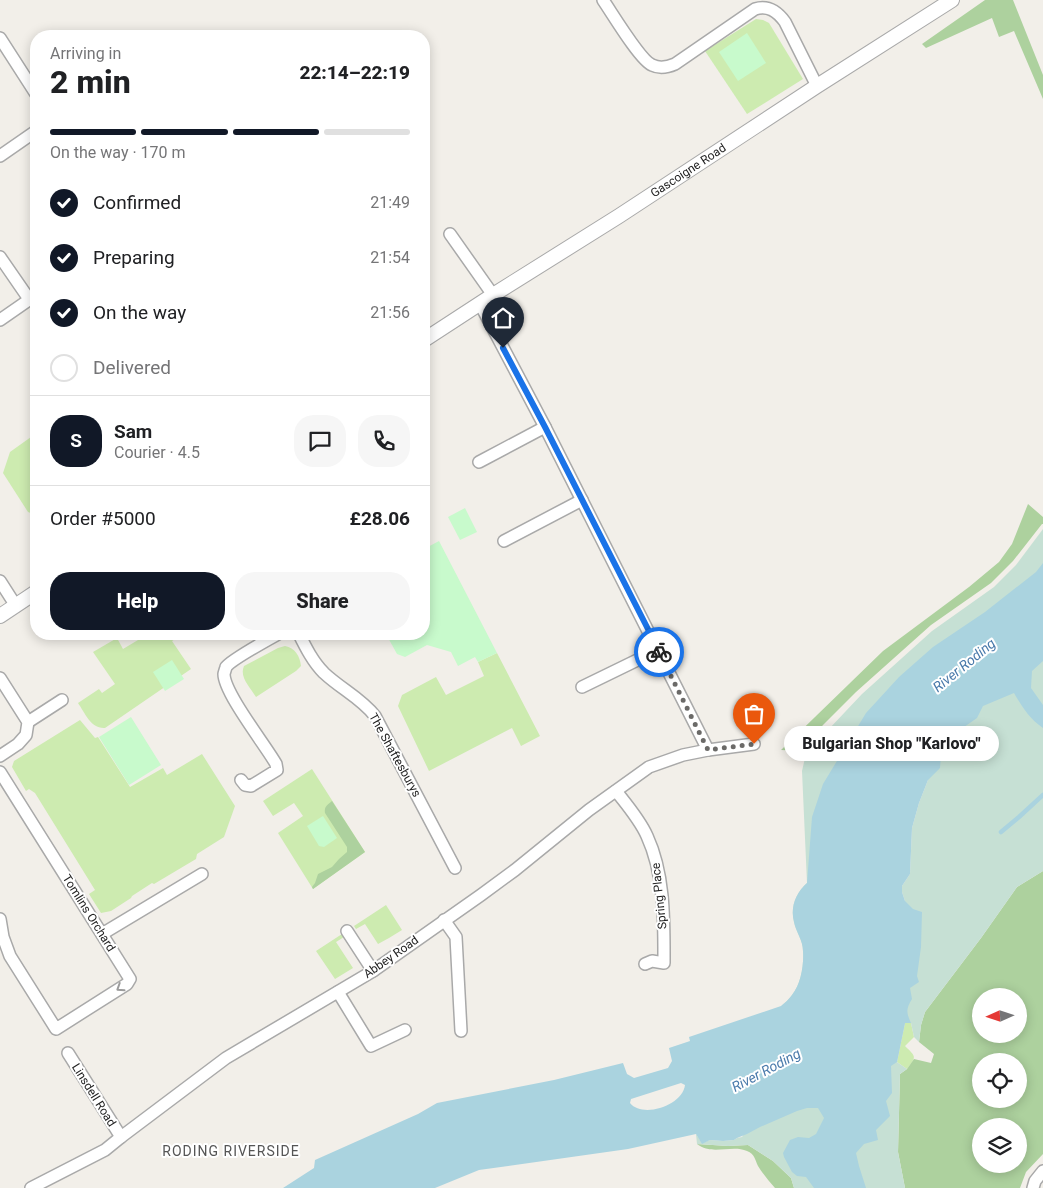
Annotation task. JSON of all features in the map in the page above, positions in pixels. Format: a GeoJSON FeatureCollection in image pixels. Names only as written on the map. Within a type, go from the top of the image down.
{"type":"FeatureCollection","features":[{"type":"Feature","properties":{"kind":"street"},"geometry":{"type":"LineString","coordinates":[[603,0],[643,58],[658,67],[675,64],[755,9],[769,8],[778,13],[785,22],[817,86]]}},
{"type":"Feature","properties":{"kind":"street","name":"Gascoigne Road"},"geometry":{"type":"LineString","coordinates":[[430,336],[952,0]]}},
{"type":"Feature","properties":{"kind":"street"},"geometry":{"type":"LineString","coordinates":[[0,38],[30,85]]}},
{"type":"Feature","properties":{"kind":"street"},"geometry":{"type":"LineString","coordinates":[[0,156],[30,135]]}},
{"type":"Feature","properties":{"kind":"street"},"geometry":{"type":"LineString","coordinates":[[450,234],[493,295]]}},
{"type":"Feature","properties":{"kind":"street"},"geometry":{"type":"LineString","coordinates":[[0,257],[30,293]]}},
{"type":"Feature","properties":{"kind":"street"},"geometry":{"type":"LineString","coordinates":[[0,320],[30,299]]}},
{"type":"Feature","properties":{"kind":"street"},"geometry":{"type":"LineString","coordinates":[[480,304],[545,427],[708,750]]}},
{"type":"Feature","properties":{"kind":"street"},"geometry":{"type":"LineString","coordinates":[[479,462],[545,427]]}},
{"type":"Feature","properties":{"kind":"street"},"geometry":{"type":"LineString","coordinates":[[504,540],[582,500]]}},
{"type":"Feature","properties":{"kind":"street"},"geometry":{"type":"LineString","coordinates":[[0,581],[16,606]]}},
{"type":"Feature","properties":{"kind":"street"},"geometry":{"type":"LineString","coordinates":[[0,616],[30,596]]}},
{"type":"Feature","properties":{"kind":"street"},"geometry":{"type":"LineString","coordinates":[[241,780],[245,785],[251,786],[276,770],[276,764],[232,696],[224,674],[227,666],[268,640]]}},
{"type":"Feature","properties":{"kind":"street","name":"The Shaftesburys"},"geometry":{"type":"LineString","coordinates":[[303,640],[318,666],[326,675],[360,700],[375,716],[455,868]]}},
{"type":"Feature","properties":{"kind":"street"},"geometry":{"type":"LineString","coordinates":[[582,687],[658,650]]}},
{"type":"Feature","properties":{"kind":"street"},"geometry":{"type":"LineString","coordinates":[[0,678],[28,722],[26,736],[0,756]]}},
{"type":"Feature","properties":{"kind":"street"},"geometry":{"type":"LineString","coordinates":[[28,722],[62,700]]}},
{"type":"Feature","properties":{"kind":"street","name":"Abbey Road"},"geometry":{"type":"LineString","coordinates":[[31,1188],[106,1150],[226,1058],[373,972],[444,920],[460,911],[515,870],[589,810],[650,767],[683,755],[754,744]]}},
{"type":"Feature","properties":{"kind":"street","name":"Tomlins Orchard"},"geometry":{"type":"LineString","coordinates":[[0,772],[130,979],[128,984],[56,1029],[10,956],[3,937],[0,918]]}},
{"type":"Feature","properties":{"kind":"street","name":"Spring Place"},"geometry":{"type":"LineString","coordinates":[[616,791],[647,834],[660,879],[664,918],[664,963],[652,961],[645,964]]}},
{"type":"Feature","properties":{"kind":"street"},"geometry":{"type":"LineString","coordinates":[[102,934],[202,874]]}},
{"type":"Feature","properties":{"kind":"street"},"geometry":{"type":"LineString","coordinates":[[444,920],[456,937],[461,1032]]}},
{"type":"Feature","properties":{"kind":"street"},"geometry":{"type":"LineString","coordinates":[[347,931],[373,972]]}},
{"type":"Feature","properties":{"kind":"street"},"geometry":{"type":"LineString","coordinates":[[338,992],[371,1046],[405,1030]]}},
{"type":"Feature","properties":{"kind":"street","name":"Linsdell Road"},"geometry":{"type":"LineString","coordinates":[[68,1052],[121,1137]]}},
{"type":"Feature","properties":{"kind":"street"},"geometry":{"type":"LineString","coordinates":[[1033,1188],[1035,1181],[1043,1171]]}},
{"type":"Feature","properties":{"kind":"green space"},"geometry":{"type":"Polygon","coordinates":[[[985,0],[1013,0],[1043,75],[1043,99],[1014,31],[999,37],[992,18],[926,48],[922,44],[985,0]]]}},
{"type":"Feature","properties":{"kind":"green space"},"geometry":{"type":"Polygon","coordinates":[[[756,19],[769,23],[803,79],[747,114],[705,51],[756,19]]]}},
{"type":"Feature","properties":{"kind":"green space"},"geometry":{"type":"Polygon","coordinates":[[[747,33],[766,63],[738,81],[719,52],[747,33]]]}},
{"type":"Feature","properties":{"kind":"green space"},"geometry":{"type":"Polygon","coordinates":[[[30,438],[30,513],[3,473],[10,452],[30,438]]]}},
{"type":"Feature","properties":{"kind":"green space"},"geometry":{"type":"Polygon","coordinates":[[[1028,504],[1043,517],[1043,524],[1013,561],[991,583],[931,625],[856,692],[823,725],[801,751],[781,750],[883,651],[969,587],[999,562],[1012,544],[1028,504]]]}},
{"type":"Feature","properties":{"kind":"green space"},"geometry":{"type":"Polygon","coordinates":[[[465,508],[477,532],[460,540],[448,517],[465,508]]]}},
{"type":"Feature","properties":{"kind":"green space"},"geometry":{"type":"Polygon","coordinates":[[[1043,529],[1043,579],[963,638],[879,939],[781,1006],[798,985],[803,962],[803,947],[795,926],[793,906],[800,891],[807,883],[802,771],[805,758],[811,748],[862,694],[932,631],[994,587],[1016,565],[1043,529]]]}},
{"type":"Feature","properties":{"kind":"green space"},"geometry":{"type":"Polygon","coordinates":[[[439,541],[497,653],[478,662],[475,657],[458,666],[451,652],[427,645],[405,657],[397,654],[389,640],[430,640],[430,546],[439,541]]]}},
{"type":"Feature","properties":{"kind":"green space"},"geometry":{"type":"Polygon","coordinates":[[[1043,627],[1043,871],[1017,887],[925,1012],[919,1042],[914,1037],[911,1023],[905,1023],[897,1062],[907,1069],[900,1074],[898,1152],[905,1188],[794,1188],[791,1178],[773,1161],[748,1145],[697,1144],[696,1134],[702,1143],[710,1140],[734,1140],[742,1137],[905,901],[902,886],[910,874],[912,828],[928,780],[934,750],[1043,627]]]}},
{"type":"Feature","properties":{"kind":"green space"},"geometry":{"type":"Polygon","coordinates":[[[114,640],[118,640],[123,649],[138,640],[174,640],[172,641],[191,669],[105,728],[100,728],[89,720],[78,703],[99,689],[102,693],[115,684],[93,652],[114,640]]]}},
{"type":"Feature","properties":{"kind":"green space"},"geometry":{"type":"Polygon","coordinates":[[[285,646],[296,653],[301,666],[256,697],[244,678],[244,666],[285,646]]]}},
{"type":"Feature","properties":{"kind":"green space"},"geometry":{"type":"Polygon","coordinates":[[[497,653],[540,736],[521,746],[512,728],[429,771],[398,706],[402,695],[436,677],[446,695],[484,676],[478,662],[497,653]]]}},
{"type":"Feature","properties":{"kind":"green space"},"geometry":{"type":"Polygon","coordinates":[[[172,660],[184,679],[165,691],[153,672],[172,660]]]}},
{"type":"Feature","properties":{"kind":"green space"},"geometry":{"type":"Polygon","coordinates":[[[131,717],[161,765],[129,785],[99,737],[131,717]]]}},
{"type":"Feature","properties":{"kind":"green space"},"geometry":{"type":"Polygon","coordinates":[[[80,720],[95,738],[98,737],[130,787],[163,768],[167,775],[202,754],[235,806],[224,837],[197,854],[196,859],[154,884],[152,883],[111,911],[101,913],[89,894],[95,890],[35,793],[29,789],[26,791],[12,767],[14,761],[80,720]]]}},
{"type":"Feature","properties":{"kind":"green space"},"geometry":{"type":"Polygon","coordinates":[[[312,769],[365,852],[313,889],[278,833],[303,816],[294,803],[273,816],[263,801],[312,769]]]}},
{"type":"Feature","properties":{"kind":"green space"},"geometry":{"type":"Polygon","coordinates":[[[332,801],[365,852],[313,889],[312,887],[318,874],[332,867],[347,852],[347,847],[325,813],[326,806],[332,801]]]}},
{"type":"Feature","properties":{"kind":"green space"},"geometry":{"type":"Polygon","coordinates":[[[323,816],[337,838],[324,847],[319,846],[307,826],[323,816]]]}},
{"type":"Feature","properties":{"kind":"green space"},"geometry":{"type":"Polygon","coordinates":[[[1043,871],[1043,1154],[1027,1171],[1027,1118],[972,1118],[972,1173],[1026,1173],[1020,1188],[905,1188],[898,1152],[900,1074],[907,1069],[914,1059],[931,1063],[934,1054],[919,1042],[925,1012],[1017,887],[1043,871]]]}},
{"type":"Feature","properties":{"kind":"green space"},"geometry":{"type":"Polygon","coordinates":[[[386,905],[402,930],[378,944],[365,924],[356,929],[354,926],[386,905]]]}},
{"type":"Feature","properties":{"kind":"green space"},"geometry":{"type":"Polygon","coordinates":[[[342,934],[344,937],[336,942],[353,968],[335,979],[316,951],[342,934]]]}},
{"type":"Feature","properties":{"kind":"green space"},"geometry":{"type":"Polygon","coordinates":[[[905,1023],[911,1023],[914,1037],[905,1046],[914,1057],[907,1069],[897,1062],[905,1023]]]}},
{"type":"Feature","properties":{"kind":"green space"},"geometry":{"type":"Polygon","coordinates":[[[697,1144],[748,1145],[773,1161],[791,1178],[794,1188],[775,1188],[750,1152],[741,1149],[715,1150],[697,1144]]]}},
{"type":"Feature","properties":{"kind":"water","name":"River Roding"},"geometry":{"type":"Polygon","coordinates":[[[1043,563],[1043,661],[1032,671],[1031,688],[1043,705],[1043,728],[1034,721],[1014,693],[983,706],[977,718],[954,734],[941,755],[940,768],[928,780],[912,828],[910,874],[902,886],[902,892],[905,901],[913,909],[922,912],[921,947],[917,976],[919,982],[910,988],[912,999],[907,1011],[911,1023],[905,1023],[897,1062],[891,1066],[892,1093],[886,1101],[890,1116],[876,1130],[878,1140],[864,1144],[856,1153],[866,1188],[814,1188],[806,1177],[797,1176],[792,1172],[783,1153],[790,1140],[798,1137],[809,1138],[816,1134],[824,1118],[818,1108],[807,1108],[734,1140],[710,1140],[702,1144],[696,1134],[628,1149],[479,1170],[435,1188],[283,1188],[314,1168],[315,1160],[418,1114],[437,1103],[554,1080],[623,1063],[627,1074],[634,1078],[668,1068],[672,1061],[669,1048],[690,1041],[689,1037],[781,1006],[795,991],[801,974],[803,947],[795,926],[793,906],[800,891],[807,883],[812,817],[823,784],[866,713],[899,677],[933,647],[985,612],[1036,572],[1043,563]],[[681,1083],[631,1099],[630,1103],[636,1108],[644,1110],[662,1108],[670,1104],[683,1092],[685,1085],[681,1083]]]}},
{"type":"Feature","properties":{"kind":"waterway"},"geometry":{"type":"LineString","coordinates":[[1001,832],[1043,795]]}},
{"type":"Feature","properties":{"kind":"way so far"},"geometry":{"type":"LineString","coordinates":[[659,652],[708,750],[754,744]]}},
{"type":"Feature","properties":{"kind":"place","name":"Bulgarian Shop \"Karlovo\""},"geometry":{"type":"Point","coordinates":[754,744]}},
{"type":"Feature","properties":{"kind":"district","name":"RODING RIVERSIDE"},"geometry":{"type":"Point","coordinates":[231,1151]}},
{"type":"Feature","properties":{"kind":"route"},"geometry":{"type":"LineString","coordinates":[[503,348],[659,652]]}}]}
